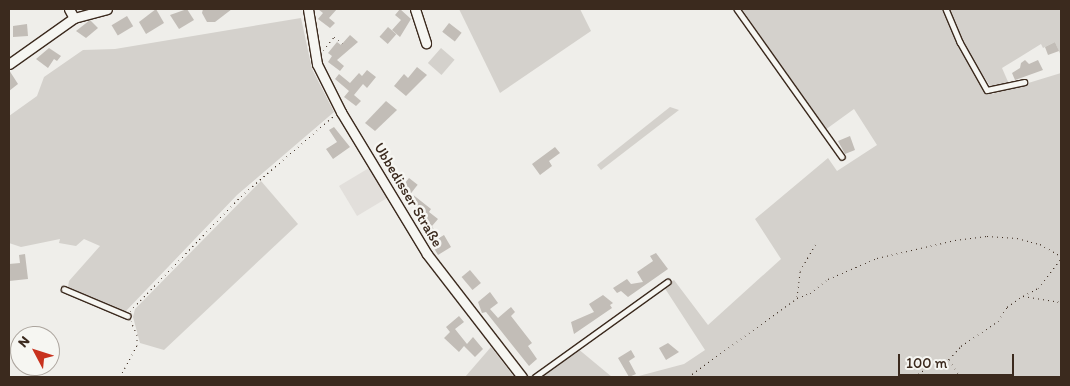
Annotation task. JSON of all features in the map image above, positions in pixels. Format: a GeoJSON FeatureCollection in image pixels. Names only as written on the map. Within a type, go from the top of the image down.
{"type":"FeatureCollection","features":[{"type":"Feature","properties":{"kind":"street"},"geometry":{"type":"LineString","coordinates":[[69,9],[74,18]]}},
{"type":"Feature","properties":{"kind":"street"},"geometry":{"type":"LineString","coordinates":[[9,64],[74,18],[107,9]]}},
{"type":"Feature","properties":{"kind":"street","name":"Ubbedisser Straße"},"geometry":{"type":"LineString","coordinates":[[308,9],[315,57],[341,112],[427,254],[522,377]]}},
{"type":"Feature","properties":{"kind":"street"},"geometry":{"type":"LineString","coordinates":[[415,9],[426,44]]}},
{"type":"Feature","properties":{"kind":"lane"},"geometry":{"type":"LineString","coordinates":[[737,9],[842,157]]}},
{"type":"Feature","properties":{"kind":"lane"},"geometry":{"type":"LineString","coordinates":[[946,9],[960,42],[987,90],[1024,82]]}},
{"type":"Feature","properties":{"kind":"lane"},"geometry":{"type":"LineString","coordinates":[[534,377],[667,282]]}},
{"type":"Feature","properties":{"kind":"lane"},"geometry":{"type":"LineString","coordinates":[[64,289],[128,316]]}},
{"type":"Feature","properties":{"kind":"path"},"geometry":{"type":"LineString","coordinates":[[315,57],[334,37],[343,44]]}},
{"type":"Feature","properties":{"kind":"path"},"geometry":{"type":"LineString","coordinates":[[120,377],[137,345],[137,335],[128,316],[172,265],[241,196],[341,112]]}},
{"type":"Feature","properties":{"kind":"path"},"geometry":{"type":"LineString","coordinates":[[688,377],[797,298],[828,279],[877,258],[955,240],[987,236],[1017,238],[1040,244],[1061,256]]}},
{"type":"Feature","properties":{"kind":"path"},"geometry":{"type":"LineString","coordinates":[[797,298],[800,271],[816,243]]}},
{"type":"Feature","properties":{"kind":"path"},"geometry":{"type":"LineString","coordinates":[[914,377],[934,363],[948,359],[961,346],[998,321],[1007,307],[1038,288],[1061,259]]}},
{"type":"Feature","properties":{"kind":"path"},"geometry":{"type":"LineString","coordinates":[[1023,296],[1061,302]]}},
{"type":"Feature","properties":{"kind":"path"},"geometry":{"type":"LineString","coordinates":[[948,359],[961,377]]}},
{"type":"Feature","properties":{"kind":"shaded area"},"geometry":{"type":"Polygon","coordinates":[[[459,9],[580,9],[591,31],[500,93],[459,9]]]}},
{"type":"Feature","properties":{"kind":"shaded area"},"geometry":{"type":"Polygon","coordinates":[[[742,9],[944,9],[958,45],[986,93],[992,94],[1061,73],[1061,377],[635,377],[684,364],[705,350],[664,287],[674,280],[708,325],[781,259],[755,219],[828,158],[837,171],[877,145],[854,109],[825,130],[742,9]]]}},
{"type":"Feature","properties":{"kind":"shaded area"},"geometry":{"type":"Polygon","coordinates":[[[949,9],[1061,9],[1061,56],[1055,42],[1043,48],[1041,44],[1002,68],[1009,84],[990,86],[962,43],[949,9]]]}},
{"type":"Feature","properties":{"kind":"shaded area"},"geometry":{"type":"Polygon","coordinates":[[[301,18],[312,69],[334,112],[237,195],[125,312],[68,287],[69,281],[100,246],[84,239],[76,246],[59,243],[60,239],[21,247],[9,243],[9,116],[37,96],[44,77],[83,50],[115,49],[301,18]]]}},
{"type":"Feature","properties":{"kind":"shaded area"},"geometry":{"type":"Polygon","coordinates":[[[441,48],[455,60],[441,75],[428,63],[441,48]]]}},
{"type":"Feature","properties":{"kind":"shaded area"},"geometry":{"type":"Polygon","coordinates":[[[670,107],[679,110],[601,170],[597,165],[670,107]]]}},
{"type":"Feature","properties":{"kind":"shaded area"},"geometry":{"type":"Polygon","coordinates":[[[369,168],[387,198],[357,216],[339,186],[369,168]]]}},
{"type":"Feature","properties":{"kind":"shaded area"},"geometry":{"type":"Polygon","coordinates":[[[261,181],[298,224],[164,350],[140,343],[133,317],[135,309],[261,181]]]}},
{"type":"Feature","properties":{"kind":"shaded area"},"geometry":{"type":"Polygon","coordinates":[[[491,347],[514,377],[465,377],[491,347]]]}},
{"type":"Feature","properties":{"kind":"shaded area"},"geometry":{"type":"Polygon","coordinates":[[[577,348],[612,377],[541,377],[577,348]]]}},
{"type":"Feature","properties":{"kind":"building"},"geometry":{"type":"Polygon","coordinates":[[[156,9],[164,23],[146,34],[139,22],[156,9]]]}},
{"type":"Feature","properties":{"kind":"building"},"geometry":{"type":"Polygon","coordinates":[[[187,9],[194,20],[179,29],[170,15],[187,9]]]}},
{"type":"Feature","properties":{"kind":"building"},"geometry":{"type":"Polygon","coordinates":[[[203,9],[232,9],[215,22],[207,22],[202,13],[203,9]]]}},
{"type":"Feature","properties":{"kind":"building"},"geometry":{"type":"Polygon","coordinates":[[[318,9],[337,9],[329,18],[335,23],[330,28],[318,19],[323,13],[318,9]]]}},
{"type":"Feature","properties":{"kind":"building"},"geometry":{"type":"Polygon","coordinates":[[[400,9],[411,19],[400,37],[392,30],[401,20],[395,15],[400,9]]]}},
{"type":"Feature","properties":{"kind":"building"},"geometry":{"type":"Polygon","coordinates":[[[127,16],[133,26],[118,36],[112,25],[127,16]]]}},
{"type":"Feature","properties":{"kind":"building"},"geometry":{"type":"Polygon","coordinates":[[[90,20],[98,28],[86,38],[76,31],[90,20]]]}},
{"type":"Feature","properties":{"kind":"building"},"geometry":{"type":"Polygon","coordinates":[[[449,23],[462,33],[455,42],[442,32],[449,23]]]}},
{"type":"Feature","properties":{"kind":"building"},"geometry":{"type":"Polygon","coordinates":[[[27,24],[28,36],[13,37],[13,26],[27,24]]]}},
{"type":"Feature","properties":{"kind":"building"},"geometry":{"type":"Polygon","coordinates":[[[388,27],[396,34],[388,44],[379,37],[388,27]]]}},
{"type":"Feature","properties":{"kind":"building"},"geometry":{"type":"Polygon","coordinates":[[[350,35],[358,42],[337,60],[344,66],[340,71],[328,62],[332,56],[328,53],[337,42],[341,45],[350,35]]]}},
{"type":"Feature","properties":{"kind":"building"},"geometry":{"type":"Polygon","coordinates":[[[1055,42],[1059,51],[1048,55],[1045,47],[1055,42]]]}},
{"type":"Feature","properties":{"kind":"building"},"geometry":{"type":"Polygon","coordinates":[[[49,48],[61,56],[57,61],[54,59],[48,68],[36,59],[49,48]]]}},
{"type":"Feature","properties":{"kind":"building"},"geometry":{"type":"Polygon","coordinates":[[[1025,60],[1029,64],[1038,60],[1043,70],[1015,80],[1012,73],[1020,68],[1021,63],[1025,60]]]}},
{"type":"Feature","properties":{"kind":"building"},"geometry":{"type":"Polygon","coordinates":[[[417,67],[427,75],[406,96],[394,86],[404,74],[408,78],[417,67]]]}},
{"type":"Feature","properties":{"kind":"building"},"geometry":{"type":"Polygon","coordinates":[[[9,70],[18,84],[9,91],[9,70]]]}},
{"type":"Feature","properties":{"kind":"building"},"geometry":{"type":"Polygon","coordinates":[[[367,70],[376,77],[367,88],[363,84],[354,95],[361,101],[356,106],[344,97],[349,91],[335,79],[339,74],[350,83],[359,73],[362,76],[367,70]]]}},
{"type":"Feature","properties":{"kind":"building"},"geometry":{"type":"Polygon","coordinates":[[[386,101],[397,110],[375,131],[365,123],[386,101]]]}},
{"type":"Feature","properties":{"kind":"building"},"geometry":{"type":"Polygon","coordinates":[[[334,127],[350,147],[333,159],[326,149],[337,142],[329,130],[334,127]]]}},
{"type":"Feature","properties":{"kind":"building"},"geometry":{"type":"Polygon","coordinates":[[[850,136],[855,150],[845,154],[838,141],[850,136]]]}},
{"type":"Feature","properties":{"kind":"building"},"geometry":{"type":"Polygon","coordinates":[[[555,147],[560,153],[549,161],[552,166],[540,175],[532,164],[555,147]]]}},
{"type":"Feature","properties":{"kind":"building"},"geometry":{"type":"Polygon","coordinates":[[[409,178],[418,185],[409,196],[400,189],[409,178]]]}},
{"type":"Feature","properties":{"kind":"building"},"geometry":{"type":"Polygon","coordinates":[[[412,194],[431,209],[429,212],[438,219],[432,226],[439,238],[444,235],[451,247],[438,255],[428,234],[431,232],[419,222],[423,219],[414,212],[417,209],[407,200],[412,194]]]}},
{"type":"Feature","properties":{"kind":"building"},"geometry":{"type":"Polygon","coordinates":[[[656,253],[668,269],[628,297],[621,291],[617,293],[613,288],[627,279],[631,284],[643,282],[637,272],[653,261],[650,256],[656,253]]]}},
{"type":"Feature","properties":{"kind":"building"},"geometry":{"type":"Polygon","coordinates":[[[25,254],[28,279],[9,281],[9,264],[20,263],[19,255],[25,254]]]}},
{"type":"Feature","properties":{"kind":"building"},"geometry":{"type":"Polygon","coordinates":[[[470,270],[481,283],[473,290],[462,277],[470,270]]]}},
{"type":"Feature","properties":{"kind":"building"},"geometry":{"type":"Polygon","coordinates":[[[490,292],[498,303],[490,309],[498,318],[511,307],[515,312],[511,316],[532,343],[528,346],[537,359],[529,366],[486,312],[482,313],[478,302],[490,292]]]}},
{"type":"Feature","properties":{"kind":"building"},"geometry":{"type":"Polygon","coordinates":[[[603,295],[613,303],[610,305],[612,308],[574,334],[571,322],[594,312],[589,304],[603,295]]]}},
{"type":"Feature","properties":{"kind":"building"},"geometry":{"type":"Polygon","coordinates":[[[459,316],[464,322],[455,329],[467,344],[473,337],[483,349],[475,357],[464,346],[459,352],[444,338],[450,332],[446,327],[459,316]]]}},
{"type":"Feature","properties":{"kind":"building"},"geometry":{"type":"Polygon","coordinates":[[[668,343],[679,352],[666,360],[659,348],[668,343]]]}},
{"type":"Feature","properties":{"kind":"building"},"geometry":{"type":"Polygon","coordinates":[[[631,350],[635,357],[629,361],[636,374],[629,377],[618,358],[631,350]]]}}]}
